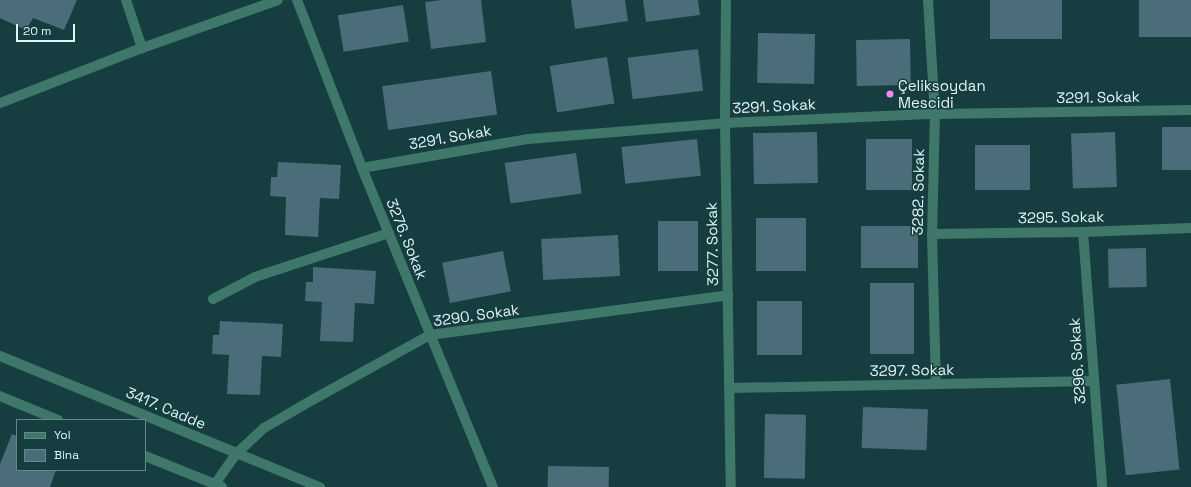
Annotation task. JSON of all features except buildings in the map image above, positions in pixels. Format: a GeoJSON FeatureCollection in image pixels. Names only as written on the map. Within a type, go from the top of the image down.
{"type":"FeatureCollection","features":[{"type":"Feature","properties":{"kind":"street"},"geometry":{"type":"LineString","coordinates":[[126,0],[142,48]]}},
{"type":"Feature","properties":{"kind":"street"},"geometry":{"type":"LineString","coordinates":[[0,103],[142,48],[278,0]]}},
{"type":"Feature","properties":{"kind":"street","name":"3276. Sokak"},"geometry":{"type":"LineString","coordinates":[[297,0],[362,168],[494,487]]}},
{"type":"Feature","properties":{"kind":"street","name":"3277. Sokak"},"geometry":{"type":"LineString","coordinates":[[726,0],[725,123],[731,487]]}},
{"type":"Feature","properties":{"kind":"street","name":"3282. Sokak"},"geometry":{"type":"LineString","coordinates":[[928,0],[935,114],[932,234],[936,384]]}},
{"type":"Feature","properties":{"kind":"street","name":"3291. Sokak"},"geometry":{"type":"LineString","coordinates":[[362,168],[528,139],[725,123],[935,114],[1191,110]]}},
{"type":"Feature","properties":{"kind":"street","name":"3295. Sokak"},"geometry":{"type":"LineString","coordinates":[[932,234],[1083,232],[1191,228]]}},
{"type":"Feature","properties":{"kind":"street","name":"3296. Sokak"},"geometry":{"type":"LineString","coordinates":[[1083,232],[1102,487]]}},
{"type":"Feature","properties":{"kind":"street"},"geometry":{"type":"LineString","coordinates":[[213,299],[255,277],[389,233]]}},
{"type":"Feature","properties":{"kind":"street","name":"3290. Sokak"},"geometry":{"type":"LineString","coordinates":[[218,486],[236,454],[264,428],[314,398],[430,335],[728,295]]}},
{"type":"Feature","properties":{"kind":"street","name":"3417. Cadde"},"geometry":{"type":"LineString","coordinates":[[0,356],[236,454],[320,487]]}},
{"type":"Feature","properties":{"kind":"street","name":"3297. Sokak"},"geometry":{"type":"LineString","coordinates":[[730,388],[1094,381]]}},
{"type":"Feature","properties":{"kind":"street"},"geometry":{"type":"LineString","coordinates":[[0,396],[56,419]]}},
{"type":"Feature","properties":{"kind":"street"},"geometry":{"type":"LineString","coordinates":[[146,456],[218,486]]}},
{"type":"Feature","properties":{"kind":"place","name":"Çeliksoydan Mescidi"},"geometry":{"type":"Point","coordinates":[890,94]}}]}
